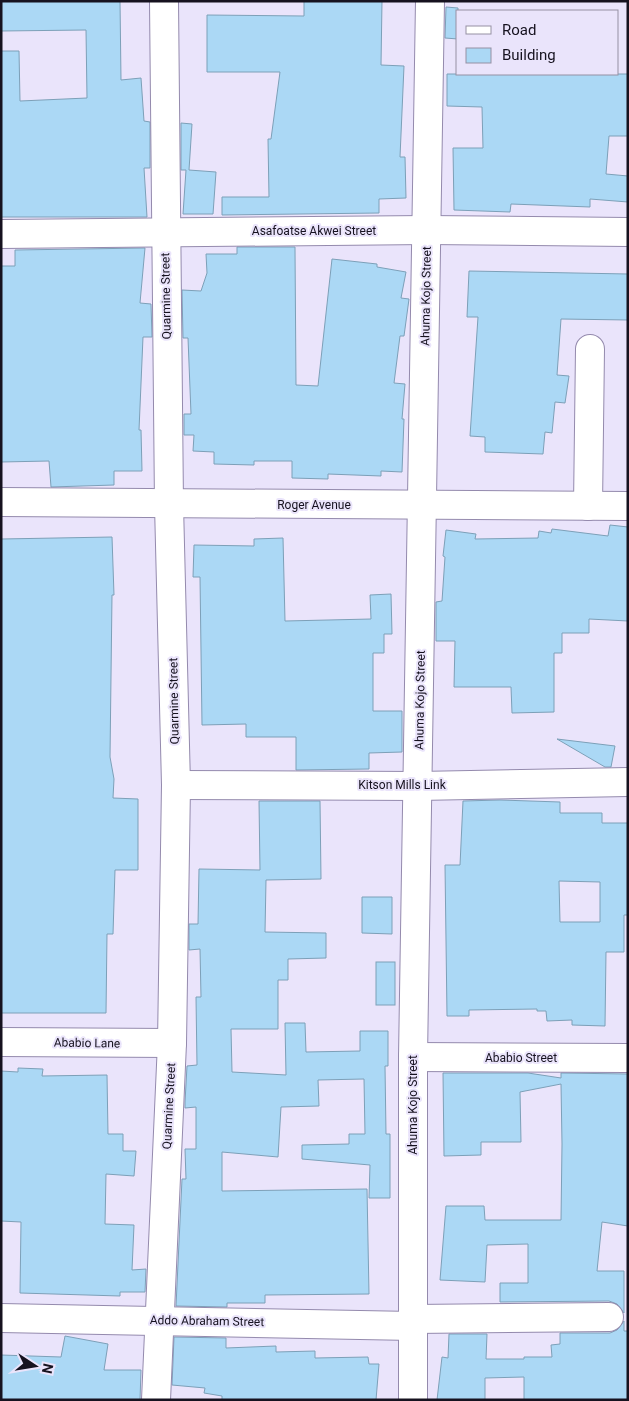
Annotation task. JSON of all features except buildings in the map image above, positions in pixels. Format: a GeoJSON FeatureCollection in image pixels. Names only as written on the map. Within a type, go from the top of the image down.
{"type":"FeatureCollection","features":[{"type":"Feature","properties":{"kind":"street","name":"Quarmine Street"},"geometry":{"type":"LineString","coordinates":[[156,1400],[172,1043],[176,785],[169,504],[164,1]]}},
{"type":"Feature","properties":{"kind":"street","name":"Ahuma Kojo Street"},"geometry":{"type":"LineString","coordinates":[[413,1400],[413,1057],[424,506],[430,1]]}},
{"type":"Feature","properties":{"kind":"street","name":"Asafoatse Akwei Street"},"geometry":{"type":"LineString","coordinates":[[1,234],[427,230],[628,232]]}},
{"type":"Feature","properties":{"kind":"street"},"geometry":{"type":"LineString","coordinates":[[588,506],[590,349]]}},
{"type":"Feature","properties":{"kind":"street","name":"Roger Avenue"},"geometry":{"type":"LineString","coordinates":[[1,502],[628,506]]}},
{"type":"Feature","properties":{"kind":"street","name":"Kitson Mills Link"},"geometry":{"type":"LineString","coordinates":[[176,785],[418,786],[628,782]]}},
{"type":"Feature","properties":{"kind":"street","name":"Ababio Lane"},"geometry":{"type":"LineString","coordinates":[[1,1042],[172,1043]]}},
{"type":"Feature","properties":{"kind":"street","name":"Ababio Street"},"geometry":{"type":"LineString","coordinates":[[413,1057],[628,1058]]}},
{"type":"Feature","properties":{"kind":"street","name":"Addo Abraham Street"},"geometry":{"type":"LineString","coordinates":[[1,1318],[413,1322],[609,1318]]}}]}
